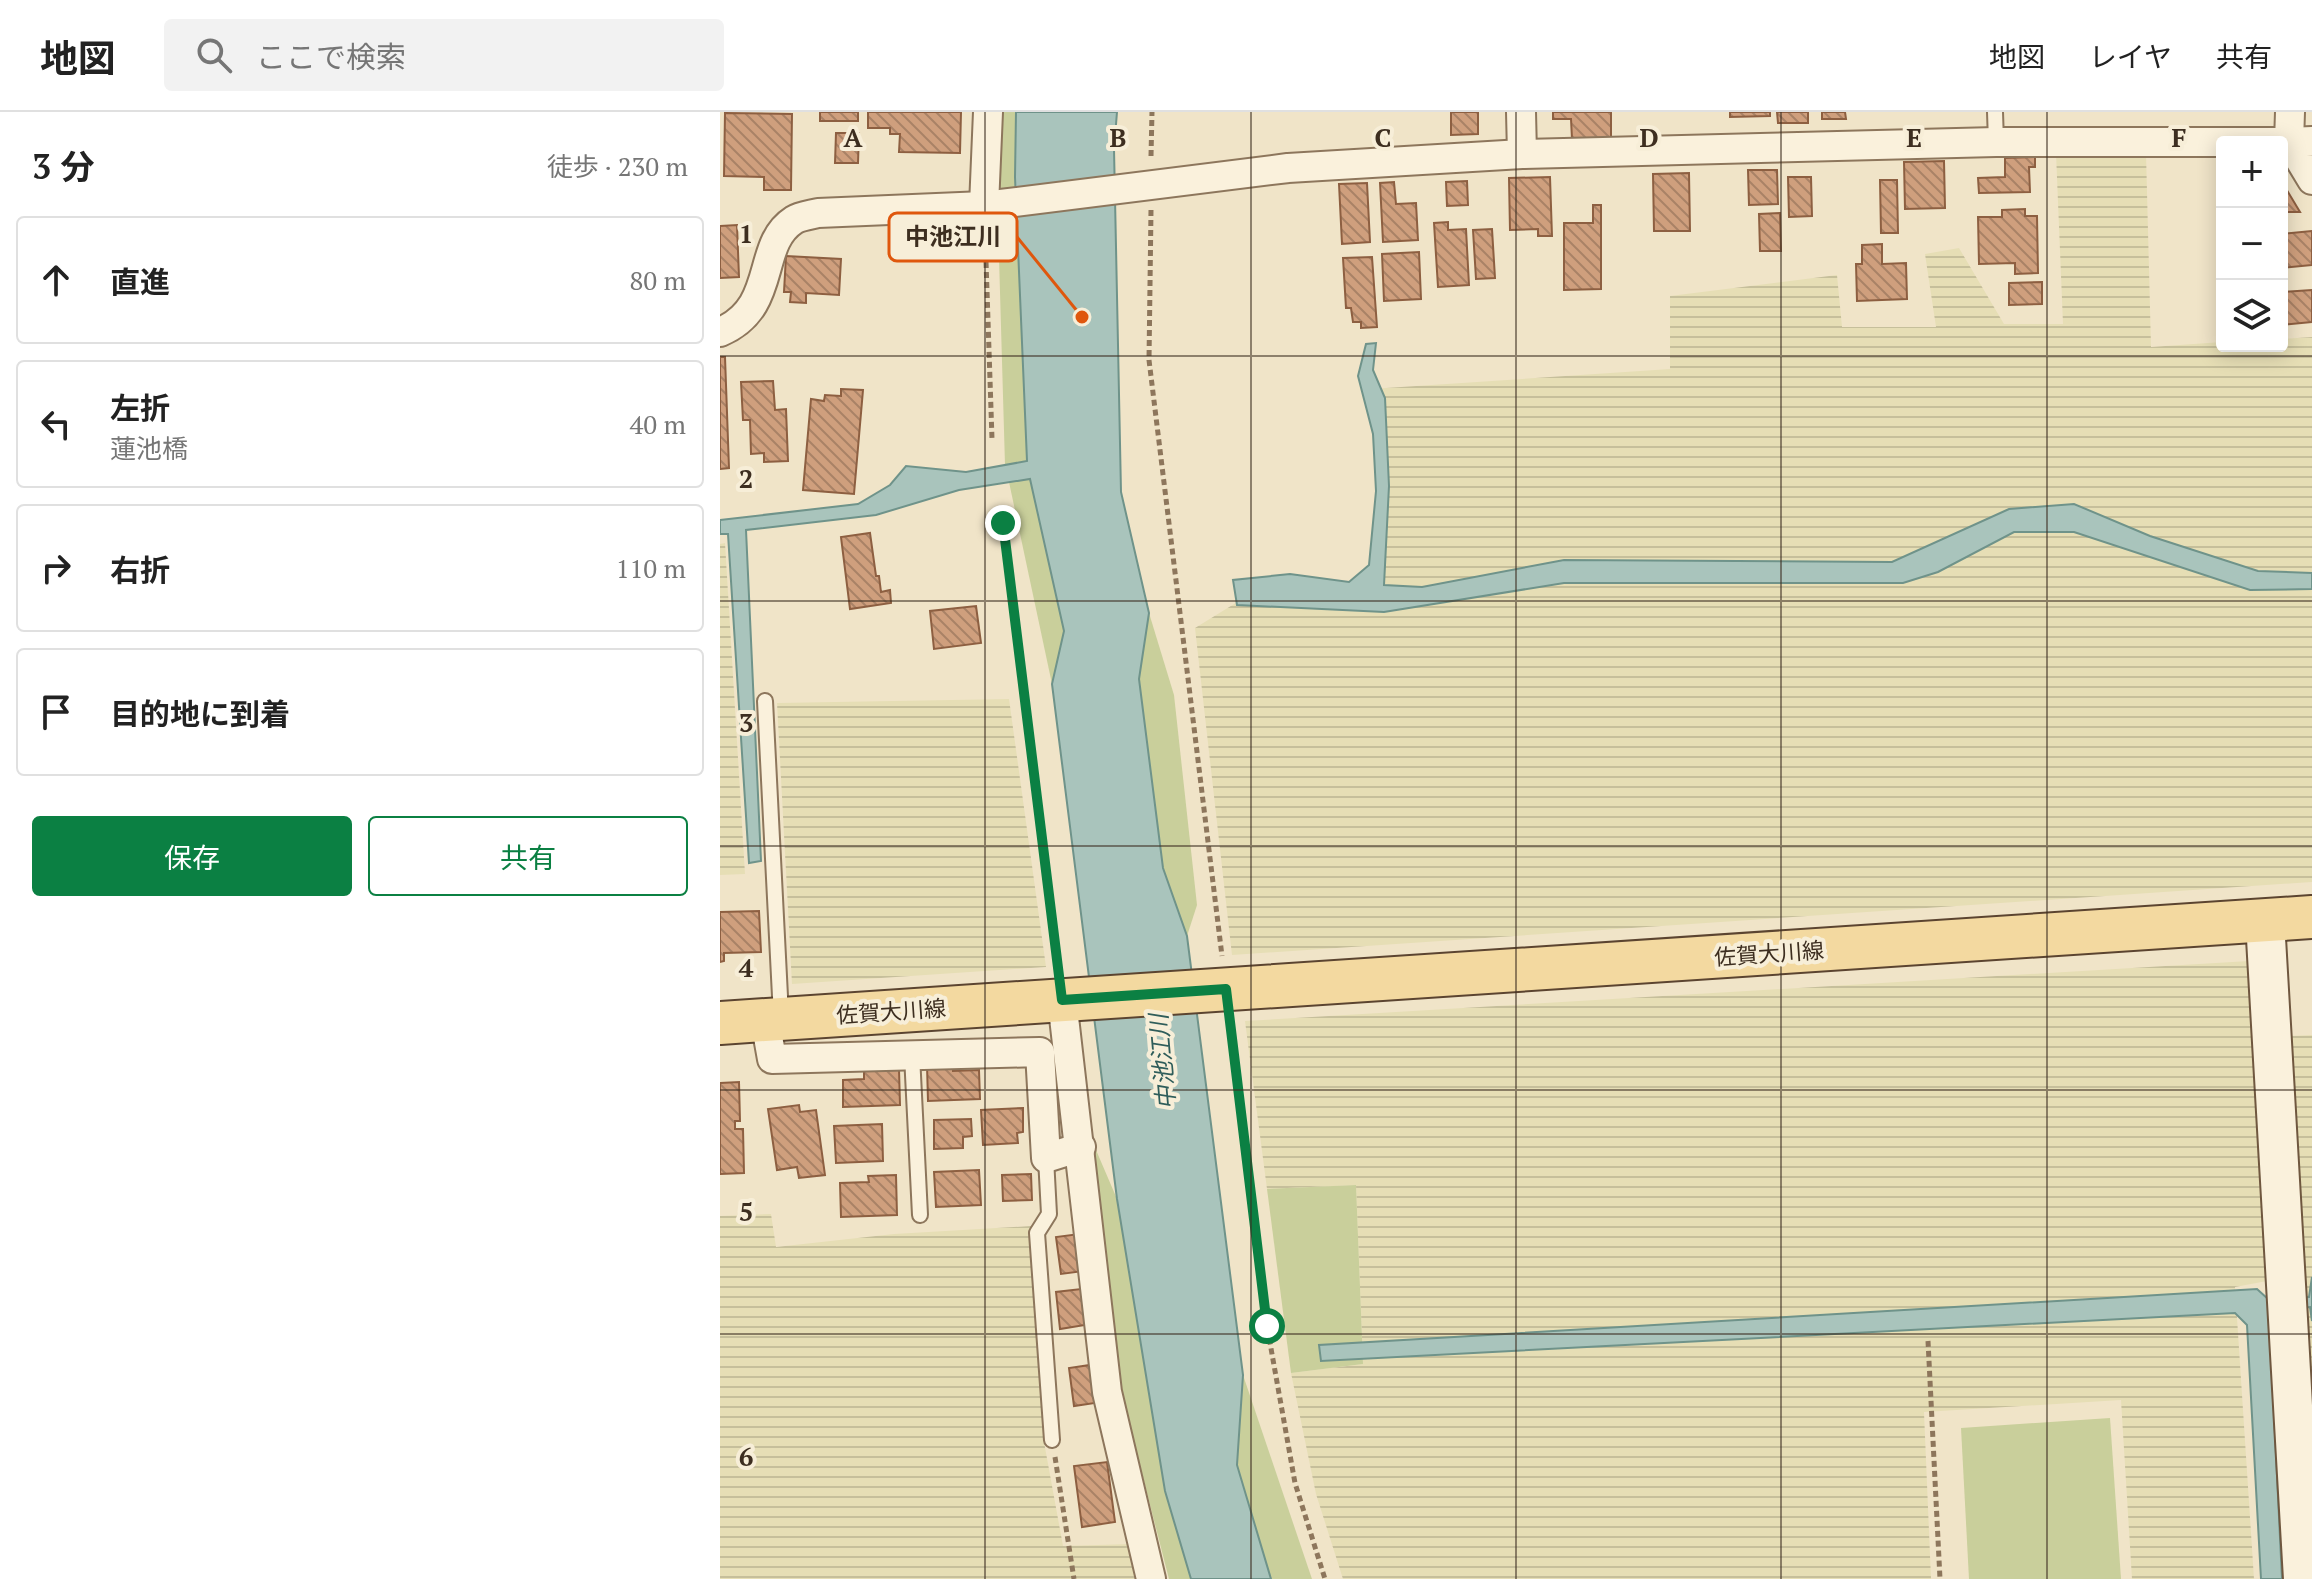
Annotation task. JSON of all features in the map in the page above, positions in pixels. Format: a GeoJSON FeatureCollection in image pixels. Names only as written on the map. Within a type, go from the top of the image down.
{"type":"FeatureCollection","features":[{"type":"Feature","properties":{"kind":"main road","name":"佐賀大川線"},"geometry":{"type":"LineString","coordinates":[[720,1023],[2312,917]]}},
{"type":"Feature","properties":{"kind":"street"},"geometry":{"type":"LineString","coordinates":[[984,206],[988,112]]}},
{"type":"Feature","properties":{"kind":"street"},"geometry":{"type":"LineString","coordinates":[[1521,112],[1522,154]]}},
{"type":"Feature","properties":{"kind":"street"},"geometry":{"type":"LineString","coordinates":[[2290,112],[2312,180]]}},
{"type":"Feature","properties":{"kind":"street"},"geometry":{"type":"LineString","coordinates":[[720,332],[740,323],[757,301],[780,232],[795,219],[818,213],[984,206],[1288,168],[1522,154],[1996,142],[2300,142]]}},
{"type":"Feature","properties":{"kind":"street"},"geometry":{"type":"LineString","coordinates":[[2265,921],[2303,1579]]}},
{"type":"Feature","properties":{"kind":"street"},"geometry":{"type":"LineString","coordinates":[[1062,1000],[1107,1392],[1151,1579]]}},
{"type":"Feature","properties":{"kind":"street"},"geometry":{"type":"LineString","coordinates":[[773,1019],[772,1059],[1040,1052],[1046,1158],[1081,1147]]}},
{"type":"Feature","properties":{"kind":"lane"},"geometry":{"type":"LineString","coordinates":[[1995,112],[1996,142]]}},
{"type":"Feature","properties":{"kind":"lane"},"geometry":{"type":"LineString","coordinates":[[765,701],[773,1019]]}},
{"type":"Feature","properties":{"kind":"lane"},"geometry":{"type":"LineString","coordinates":[[912,1055],[920,1215]]}},
{"type":"Feature","properties":{"kind":"lane"},"geometry":{"type":"LineString","coordinates":[[1046,1158],[1049,1214],[1037,1233],[1052,1440]]}},
{"type":"Feature","properties":{"kind":"path"},"geometry":{"type":"LineString","coordinates":[[1152,112],[1149,360],[1267,1326],[1295,1483],[1325,1579]]}},
{"type":"Feature","properties":{"kind":"path"},"geometry":{"type":"LineString","coordinates":[[984,206],[992,439]]}},
{"type":"Feature","properties":{"kind":"path"},"geometry":{"type":"LineString","coordinates":[[1003,523],[1062,1000]]}},
{"type":"Feature","properties":{"kind":"path"},"geometry":{"type":"LineString","coordinates":[[1928,1341],[1940,1579]]}},
{"type":"Feature","properties":{"kind":"path"},"geometry":{"type":"LineString","coordinates":[[1052,1440],[1074,1579]]}},
{"type":"Feature","properties":{"kind":"shaded area"},"geometry":{"type":"Polygon","coordinates":[[[2056,153],[2146,153],[2151,347],[2216,342],[2216,352],[2288,352],[2288,339],[2312,337],[2312,882],[1232,955],[1195,628],[1252,593],[1375,602],[1382,462],[1371,389],[1670,369],[1670,296],[1837,275],[1842,327],[1936,327],[1925,254],[1959,248],[2004,324],[2063,324],[2056,153]]]}},
{"type":"Feature","properties":{"kind":"shaded area"},"geometry":{"type":"Polygon","coordinates":[[[725,543],[745,874],[720,875],[720,544],[725,543]]]}},
{"type":"Feature","properties":{"kind":"shaded area"},"geometry":{"type":"Polygon","coordinates":[[[1009,699],[1046,967],[792,984],[777,703],[1009,699]]]}},
{"type":"Feature","properties":{"kind":"shaded area"},"geometry":{"type":"Polygon","coordinates":[[[2249,961],[2267,1281],[2235,1287],[2254,1579],[2132,1579],[2121,1400],[1924,1412],[1931,1579],[1343,1579],[1316,1494],[1291,1373],[1363,1364],[1356,1185],[1267,1189],[1245,1021],[2249,961]]]}},
{"type":"Feature","properties":{"kind":"shaded area"},"geometry":{"type":"Polygon","coordinates":[[[2312,1035],[2312,1417],[2290,1036],[2312,1035]]]}},
{"type":"Feature","properties":{"kind":"shaded area"},"geometry":{"type":"Polygon","coordinates":[[[771,1214],[776,1247],[894,1234],[1031,1226],[1044,1442],[1063,1546],[1132,1544],[1143,1579],[720,1579],[720,1216],[771,1214]]]}},
{"type":"Feature","properties":{"kind":"green space"},"geometry":{"type":"Polygon","coordinates":[[[1001,112],[1016,112],[1015,177],[1027,461],[1005,465],[997,188],[1001,112]]]}},
{"type":"Feature","properties":{"kind":"green space"},"geometry":{"type":"Polygon","coordinates":[[[1030,478],[1065,632],[1052,684],[1009,482],[1030,478]]]}},
{"type":"Feature","properties":{"kind":"green space"},"geometry":{"type":"Polygon","coordinates":[[[1149,613],[1174,695],[1197,905],[1187,936],[1163,868],[1139,679],[1149,613]]]}},
{"type":"Feature","properties":{"kind":"green space"},"geometry":{"type":"Polygon","coordinates":[[[1093,1143],[1117,1199],[1165,1491],[1191,1579],[1169,1579],[1121,1391],[1093,1143]]]}},
{"type":"Feature","properties":{"kind":"green space"},"geometry":{"type":"Polygon","coordinates":[[[1356,1185],[1363,1364],[1291,1373],[1267,1189],[1356,1185]]]}},
{"type":"Feature","properties":{"kind":"green space"},"geometry":{"type":"Polygon","coordinates":[[[1243,1375],[1312,1579],[1271,1579],[1237,1465],[1243,1375]]]}},
{"type":"Feature","properties":{"kind":"green space"},"geometry":{"type":"Polygon","coordinates":[[[2110,1418],[2121,1579],[1969,1579],[1961,1428],[2110,1418]]]}},
{"type":"Feature","properties":{"kind":"water"},"geometry":{"type":"Polygon","coordinates":[[[1016,112],[1117,112],[1114,149],[1121,492],[1149,613],[1139,679],[1163,868],[1187,936],[1243,1375],[1237,1465],[1271,1579],[1191,1579],[1165,1491],[1117,1199],[1052,684],[1064,631],[1030,479],[959,490],[876,515],[746,530],[761,861],[749,863],[728,534],[720,534],[720,520],[858,504],[890,485],[906,466],[966,472],[1027,461],[1015,177],[1016,112]]]}},
{"type":"Feature","properties":{"kind":"water"},"geometry":{"type":"Polygon","coordinates":[[[1376,343],[1373,370],[1385,398],[1389,486],[1384,585],[1422,587],[1564,560],[1892,562],[2009,509],[2074,504],[2150,536],[2258,571],[2312,573],[2312,589],[2250,590],[2074,532],[2014,532],[1938,572],[1903,583],[1564,583],[1384,612],[1237,605],[1233,580],[1290,574],[1349,582],[1369,565],[1376,491],[1373,434],[1358,376],[1366,344],[1376,343]]]}},
{"type":"Feature","properties":{"kind":"water"},"geometry":{"type":"Polygon","coordinates":[[[2312,1277],[2312,1321],[2310,1307],[2269,1310],[2282,1579],[2261,1579],[2247,1325],[2235,1313],[1321,1361],[1319,1345],[2257,1289],[2268,1299],[2309,1297],[2312,1277]]]}},
{"type":"Feature","properties":{"kind":"building"},"geometry":{"type":"Polygon","coordinates":[[[820,112],[858,112],[858,121],[820,121],[820,112]]]}},
{"type":"Feature","properties":{"kind":"building"},"geometry":{"type":"Polygon","coordinates":[[[868,112],[961,112],[960,153],[899,152],[900,134],[890,134],[890,128],[868,128],[868,112]]]}},
{"type":"Feature","properties":{"kind":"building"},"geometry":{"type":"Polygon","coordinates":[[[1451,112],[1478,112],[1478,134],[1451,135],[1451,112]]]}},
{"type":"Feature","properties":{"kind":"building"},"geometry":{"type":"Polygon","coordinates":[[[1553,112],[1611,112],[1611,138],[1572,139],[1571,119],[1553,119],[1553,112]]]}},
{"type":"Feature","properties":{"kind":"building"},"geometry":{"type":"Polygon","coordinates":[[[1730,112],[1770,112],[1770,116],[1730,117],[1730,112]]]}},
{"type":"Feature","properties":{"kind":"building"},"geometry":{"type":"Polygon","coordinates":[[[1777,112],[1808,112],[1808,123],[1778,123],[1777,112]]]}},
{"type":"Feature","properties":{"kind":"building"},"geometry":{"type":"Polygon","coordinates":[[[1822,112],[1845,112],[1846,119],[1822,119],[1822,112]]]}},
{"type":"Feature","properties":{"kind":"building"},"geometry":{"type":"Polygon","coordinates":[[[725,113],[792,114],[791,190],[764,190],[764,177],[724,176],[725,113]]]}},
{"type":"Feature","properties":{"kind":"building"},"geometry":{"type":"Polygon","coordinates":[[[836,133],[859,133],[858,163],[835,163],[836,133]]]}},
{"type":"Feature","properties":{"kind":"building"},"geometry":{"type":"Polygon","coordinates":[[[2035,157],[2035,167],[2029,167],[2030,192],[1979,193],[1978,178],[2005,177],[2005,158],[2035,157]]]}},
{"type":"Feature","properties":{"kind":"building"},"geometry":{"type":"Polygon","coordinates":[[[1944,161],[1945,208],[1905,209],[1904,162],[1944,161]]]}},
{"type":"Feature","properties":{"kind":"building"},"geometry":{"type":"Polygon","coordinates":[[[1748,170],[1777,170],[1778,204],[1749,205],[1748,170]]]}},
{"type":"Feature","properties":{"kind":"building"},"geometry":{"type":"Polygon","coordinates":[[[1689,173],[1690,231],[1654,231],[1653,174],[1689,173]]]}},
{"type":"Feature","properties":{"kind":"building"},"geometry":{"type":"Polygon","coordinates":[[[1550,177],[1552,236],[1538,236],[1538,229],[1510,230],[1509,178],[1550,177]]]}},
{"type":"Feature","properties":{"kind":"building"},"geometry":{"type":"Polygon","coordinates":[[[1788,177],[1811,177],[1812,216],[1789,217],[1788,177]]]}},
{"type":"Feature","properties":{"kind":"building"},"geometry":{"type":"Polygon","coordinates":[[[1880,180],[1897,180],[1898,233],[1881,233],[1880,180]]]}},
{"type":"Feature","properties":{"kind":"building"},"geometry":{"type":"Polygon","coordinates":[[[1467,181],[1468,205],[1447,206],[1446,182],[1467,181]]]}},
{"type":"Feature","properties":{"kind":"building"},"geometry":{"type":"Polygon","coordinates":[[[1394,182],[1396,204],[1416,203],[1418,240],[1383,242],[1380,183],[1394,182]]]}},
{"type":"Feature","properties":{"kind":"building"},"geometry":{"type":"Polygon","coordinates":[[[1367,183],[1370,242],[1342,244],[1339,184],[1367,183]]]}},
{"type":"Feature","properties":{"kind":"building"},"geometry":{"type":"Polygon","coordinates":[[[2288,192],[2300,212],[2288,212],[2288,192]]]}},
{"type":"Feature","properties":{"kind":"building"},"geometry":{"type":"Polygon","coordinates":[[[1593,205],[1601,205],[1601,289],[1564,290],[1564,223],[1593,223],[1593,205]]]}},
{"type":"Feature","properties":{"kind":"building"},"geometry":{"type":"Polygon","coordinates":[[[2025,209],[2025,216],[2037,216],[2038,273],[2015,274],[2015,263],[1979,264],[1978,217],[2002,217],[2002,210],[2025,209]]]}},
{"type":"Feature","properties":{"kind":"building"},"geometry":{"type":"Polygon","coordinates":[[[1780,213],[1781,251],[1760,251],[1759,214],[1780,213]]]}},
{"type":"Feature","properties":{"kind":"building"},"geometry":{"type":"Polygon","coordinates":[[[1448,222],[1448,230],[1466,229],[1469,285],[1438,287],[1434,223],[1448,222]]]}},
{"type":"Feature","properties":{"kind":"building"},"geometry":{"type":"Polygon","coordinates":[[[737,225],[739,277],[720,278],[720,226],[737,225]]]}},
{"type":"Feature","properties":{"kind":"building"},"geometry":{"type":"Polygon","coordinates":[[[1492,229],[1495,278],[1476,279],[1473,230],[1492,229]]]}},
{"type":"Feature","properties":{"kind":"building"},"geometry":{"type":"Polygon","coordinates":[[[2312,231],[2312,265],[2288,267],[2288,233],[2312,231]]]}},
{"type":"Feature","properties":{"kind":"building"},"geometry":{"type":"Polygon","coordinates":[[[1882,244],[1882,264],[1906,263],[1907,299],[1857,301],[1856,264],[1862,264],[1862,245],[1882,244]]]}},
{"type":"Feature","properties":{"kind":"building"},"geometry":{"type":"Polygon","coordinates":[[[1419,252],[1421,299],[1384,301],[1382,254],[1419,252]]]}},
{"type":"Feature","properties":{"kind":"building"},"geometry":{"type":"Polygon","coordinates":[[[786,256],[841,259],[839,295],[806,293],[806,303],[790,302],[791,292],[784,292],[786,256]]]}},
{"type":"Feature","properties":{"kind":"building"},"geometry":{"type":"Polygon","coordinates":[[[1372,257],[1377,327],[1361,328],[1361,322],[1353,322],[1351,308],[1346,308],[1343,258],[1372,257]]]}},
{"type":"Feature","properties":{"kind":"building"},"geometry":{"type":"Polygon","coordinates":[[[2042,282],[2042,304],[2009,305],[2009,283],[2042,282]]]}},
{"type":"Feature","properties":{"kind":"building"},"geometry":{"type":"Polygon","coordinates":[[[2312,290],[2312,322],[2288,324],[2288,292],[2312,290]]]}},
{"type":"Feature","properties":{"kind":"building"},"geometry":{"type":"Polygon","coordinates":[[[720,357],[725,357],[729,468],[720,469],[720,357]]]}},
{"type":"Feature","properties":{"kind":"building"},"geometry":{"type":"Polygon","coordinates":[[[773,381],[775,410],[786,409],[788,461],[764,462],[764,453],[751,454],[750,420],[743,420],[741,382],[773,381]]]}},
{"type":"Feature","properties":{"kind":"building"},"geometry":{"type":"Polygon","coordinates":[[[841,389],[863,390],[854,494],[803,490],[811,399],[824,401],[825,395],[841,396],[841,389]]]}},
{"type":"Feature","properties":{"kind":"building"},"geometry":{"type":"Polygon","coordinates":[[[870,533],[876,576],[879,576],[881,592],[890,590],[891,603],[850,609],[841,537],[870,533]]]}},
{"type":"Feature","properties":{"kind":"building"},"geometry":{"type":"Polygon","coordinates":[[[976,606],[981,643],[934,649],[930,611],[976,606]]]}},
{"type":"Feature","properties":{"kind":"building"},"geometry":{"type":"Polygon","coordinates":[[[759,911],[761,952],[724,953],[724,961],[720,962],[720,912],[759,911]]]}},
{"type":"Feature","properties":{"kind":"building"},"geometry":{"type":"Polygon","coordinates":[[[953,1064],[953,1071],[979,1070],[980,1099],[928,1101],[927,1065],[953,1064]]]}},
{"type":"Feature","properties":{"kind":"building"},"geometry":{"type":"Polygon","coordinates":[[[899,1069],[900,1105],[843,1107],[843,1080],[864,1079],[864,1070],[899,1069]]]}},
{"type":"Feature","properties":{"kind":"building"},"geometry":{"type":"Polygon","coordinates":[[[739,1082],[740,1121],[735,1121],[735,1129],[743,1129],[744,1173],[720,1174],[720,1083],[739,1082]]]}},
{"type":"Feature","properties":{"kind":"building"},"geometry":{"type":"Polygon","coordinates":[[[799,1105],[800,1112],[816,1110],[825,1175],[799,1178],[797,1167],[777,1170],[768,1109],[799,1105]]]}},
{"type":"Feature","properties":{"kind":"building"},"geometry":{"type":"Polygon","coordinates":[[[1023,1108],[1023,1132],[1017,1133],[1018,1143],[983,1145],[981,1110],[1023,1108]]]}},
{"type":"Feature","properties":{"kind":"building"},"geometry":{"type":"Polygon","coordinates":[[[971,1119],[972,1136],[963,1137],[963,1148],[934,1149],[934,1120],[971,1119]]]}},
{"type":"Feature","properties":{"kind":"building"},"geometry":{"type":"Polygon","coordinates":[[[882,1124],[883,1161],[836,1163],[834,1126],[882,1124]]]}},
{"type":"Feature","properties":{"kind":"building"},"geometry":{"type":"Polygon","coordinates":[[[979,1170],[981,1205],[936,1207],[934,1172],[979,1170]]]}},
{"type":"Feature","properties":{"kind":"building"},"geometry":{"type":"Polygon","coordinates":[[[1031,1174],[1032,1200],[1003,1201],[1002,1175],[1031,1174]]]}},
{"type":"Feature","properties":{"kind":"building"},"geometry":{"type":"Polygon","coordinates":[[[896,1175],[897,1215],[841,1217],[840,1183],[869,1182],[868,1176],[896,1175]]]}},
{"type":"Feature","properties":{"kind":"building"},"geometry":{"type":"Polygon","coordinates":[[[1079,1234],[1084,1271],[1061,1274],[1056,1237],[1079,1234]]]}},
{"type":"Feature","properties":{"kind":"building"},"geometry":{"type":"Polygon","coordinates":[[[1081,1289],[1085,1325],[1060,1329],[1056,1292],[1081,1289]]]}},
{"type":"Feature","properties":{"kind":"building"},"geometry":{"type":"Polygon","coordinates":[[[1090,1365],[1095,1403],[1074,1406],[1069,1368],[1090,1365]]]}},
{"type":"Feature","properties":{"kind":"building"},"geometry":{"type":"Polygon","coordinates":[[[1107,1462],[1115,1522],[1082,1527],[1074,1466],[1107,1462]]]}},
{"type":"Feature","properties":{"kind":"place","name":"中池江川"},"geometry":{"type":"Point","coordinates":[1082,317]}},
{"type":"Feature","properties":{"kind":"route"},"geometry":{"type":"LineString","coordinates":[[1003,523],[1062,1000],[1226,989],[1267,1326]]}}]}
